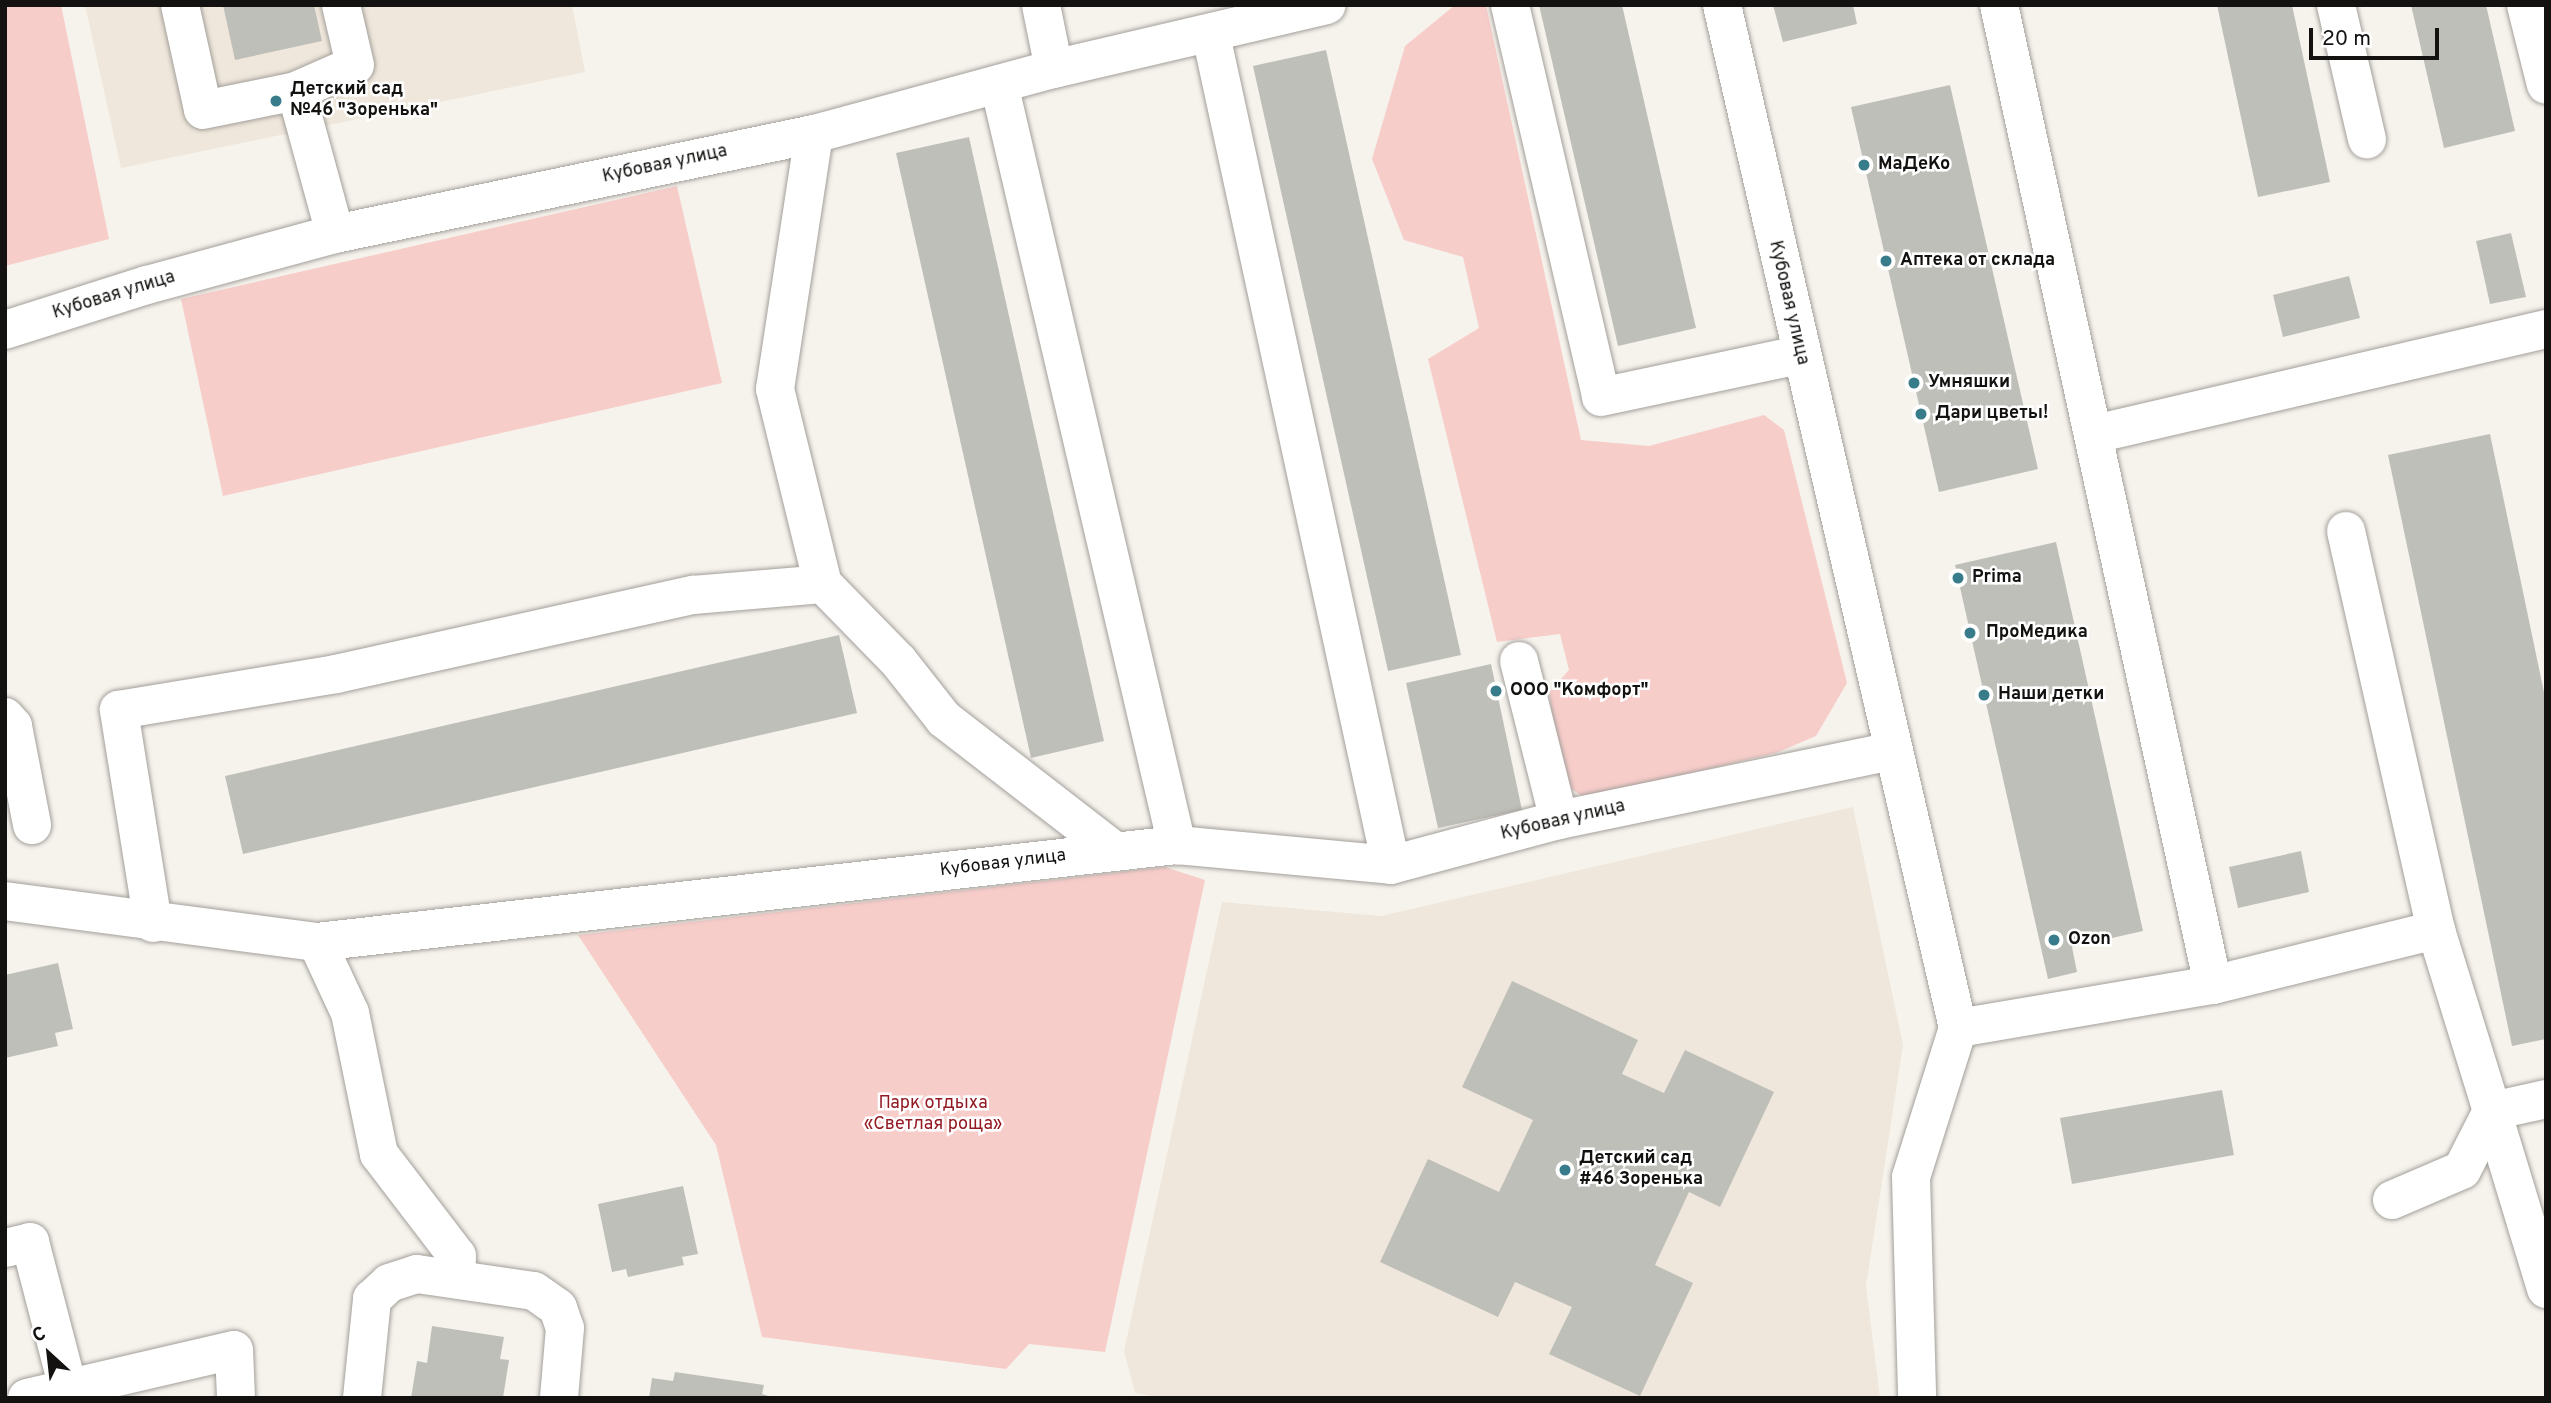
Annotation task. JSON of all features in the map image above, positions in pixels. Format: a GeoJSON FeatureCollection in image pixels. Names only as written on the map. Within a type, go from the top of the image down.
{"type":"FeatureCollection","features":[{"type":"Feature","properties":{"kind":"street"},"geometry":{"type":"LineString","coordinates":[[180,5],[203,110],[296,91],[355,65],[341,5]]}},
{"type":"Feature","properties":{"kind":"street"},"geometry":{"type":"LineString","coordinates":[[1041,5],[1054,69]]}},
{"type":"Feature","properties":{"kind":"street","name":"Кубовая улица"},"geometry":{"type":"LineString","coordinates":[[5,330],[147,285],[335,234],[814,134],[1054,69],[1211,36],[1327,5]]}},
{"type":"Feature","properties":{"kind":"street"},"geometry":{"type":"LineString","coordinates":[[1510,5],[1601,397],[1800,355]]}},
{"type":"Feature","properties":{"kind":"street","name":"Кубовая улица"},"geometry":{"type":"LineString","coordinates":[[5,901],[153,923],[317,942],[471,927],[1177,845],[1391,865],[1559,820],[1893,751],[1800,355],[1722,5]]}},
{"type":"Feature","properties":{"kind":"street"},"geometry":{"type":"LineString","coordinates":[[1999,5],[2095,434],[2213,985]]}},
{"type":"Feature","properties":{"kind":"street"},"geometry":{"type":"LineString","coordinates":[[2336,5],[2367,139]]}},
{"type":"Feature","properties":{"kind":"street"},"geometry":{"type":"LineString","coordinates":[[2526,5],[2546,85]]}},
{"type":"Feature","properties":{"kind":"street"},"geometry":{"type":"LineString","coordinates":[[1211,36],[1391,865]]}},
{"type":"Feature","properties":{"kind":"street"},"geometry":{"type":"LineString","coordinates":[[999,84],[1177,845]]}},
{"type":"Feature","properties":{"kind":"street"},"geometry":{"type":"LineString","coordinates":[[296,91],[335,234]]}},
{"type":"Feature","properties":{"kind":"street"},"geometry":{"type":"LineString","coordinates":[[814,134],[775,389],[823,584],[899,662],[944,719],[1115,851]]}},
{"type":"Feature","properties":{"kind":"street"},"geometry":{"type":"LineString","coordinates":[[2095,434],[2546,329]]}},
{"type":"Feature","properties":{"kind":"street"},"geometry":{"type":"LineString","coordinates":[[2346,531],[2436,930],[2546,1289]]}},
{"type":"Feature","properties":{"kind":"street"},"geometry":{"type":"LineString","coordinates":[[153,923],[119,710],[336,674],[693,595],[823,584]]}},
{"type":"Feature","properties":{"kind":"street"},"geometry":{"type":"LineString","coordinates":[[1519,660],[1559,820]]}},
{"type":"Feature","properties":{"kind":"street"},"geometry":{"type":"LineString","coordinates":[[5,717],[13,726],[32,825]]}},
{"type":"Feature","properties":{"kind":"street"},"geometry":{"type":"LineString","coordinates":[[1893,751],[1958,1028],[1911,1177],[1917,1398]]}},
{"type":"Feature","properties":{"kind":"street"},"geometry":{"type":"LineString","coordinates":[[1958,1028],[2213,985],[2436,930]]}},
{"type":"Feature","properties":{"kind":"street"},"geometry":{"type":"LineString","coordinates":[[317,942],[350,1013],[379,1154],[457,1256],[456,1279]]}},
{"type":"Feature","properties":{"kind":"street"},"geometry":{"type":"LineString","coordinates":[[2492,1111],[2546,1099]]}},
{"type":"Feature","properties":{"kind":"street"},"geometry":{"type":"LineString","coordinates":[[2392,1200],[2462,1170],[2492,1111]]}},
{"type":"Feature","properties":{"kind":"street"},"geometry":{"type":"LineString","coordinates":[[5,1248],[30,1242],[68,1388]]}},
{"type":"Feature","properties":{"kind":"street"},"geometry":{"type":"LineString","coordinates":[[362,1398],[372,1299],[389,1283],[417,1273],[534,1291],[558,1308],[565,1328],[559,1398]]}},
{"type":"Feature","properties":{"kind":"street"},"geometry":{"type":"LineString","coordinates":[[27,1398],[234,1350],[236,1398]]}},
{"type":"Feature","properties":{"kind":"shaded area","name":"Детский сад №46 \"Зоренька\""},"geometry":{"type":"Polygon","coordinates":[[[85,5],[572,5],[585,72],[121,168],[85,5]]]}},
{"type":"Feature","properties":{"kind":"shaded area"},"geometry":{"type":"Polygon","coordinates":[[[1853,807],[1903,1045],[1866,1286],[1880,1398],[1164,1398],[1135,1393],[1124,1351],[1222,902],[1381,916],[1853,807]]]}},
{"type":"Feature","properties":{"kind":"green space"},"geometry":{"type":"Polygon","coordinates":[[[5,5],[61,5],[109,239],[5,266],[5,5]]]}},
{"type":"Feature","properties":{"kind":"green space"},"geometry":{"type":"Polygon","coordinates":[[[1455,5],[1486,5],[1581,440],[1649,446],[1764,415],[1784,430],[1847,683],[1816,736],[1776,753],[1585,798],[1561,782],[1549,692],[1569,670],[1560,634],[1497,642],[1428,359],[1479,328],[1463,257],[1404,240],[1372,159],[1405,46],[1455,5]]]}},
{"type":"Feature","properties":{"kind":"green space"},"geometry":{"type":"Polygon","coordinates":[[[677,186],[722,383],[223,496],[181,299],[677,186]]]}},
{"type":"Feature","properties":{"kind":"green space","name":"Парк отдыха «Светлая роща»"},"geometry":{"type":"Polygon","coordinates":[[[1165,867],[1205,880],[1105,1352],[1029,1344],[1006,1369],[762,1337],[716,1145],[578,935],[1165,867]]]}},
{"type":"Feature","properties":{"kind":"building"},"geometry":{"type":"Polygon","coordinates":[[[223,5],[314,5],[322,41],[235,60],[223,5]]]}},
{"type":"Feature","properties":{"kind":"building"},"geometry":{"type":"Polygon","coordinates":[[[1539,5],[1622,5],[1696,328],[1618,346],[1539,5]]]}},
{"type":"Feature","properties":{"kind":"building"},"geometry":{"type":"Polygon","coordinates":[[[1773,5],[1853,5],[1857,24],[1783,42],[1773,5]]]}},
{"type":"Feature","properties":{"kind":"building"},"geometry":{"type":"Polygon","coordinates":[[[2217,5],[2292,5],[2330,182],[2258,197],[2217,5]]]}},
{"type":"Feature","properties":{"kind":"building"},"geometry":{"type":"Polygon","coordinates":[[[2411,5],[2486,5],[2515,131],[2444,148],[2411,5]]]}},
{"type":"Feature","properties":{"kind":"building"},"geometry":{"type":"Polygon","coordinates":[[[1326,50],[1461,655],[1388,671],[1253,66],[1326,50]]]}},
{"type":"Feature","properties":{"kind":"building"},"geometry":{"type":"Polygon","coordinates":[[[1950,85],[2038,469],[1939,492],[1851,107],[1950,85]]]}},
{"type":"Feature","properties":{"kind":"building"},"geometry":{"type":"Polygon","coordinates":[[[969,137],[1104,741],[1031,758],[896,153],[969,137]]]}},
{"type":"Feature","properties":{"kind":"building"},"geometry":{"type":"Polygon","coordinates":[[[2511,233],[2526,297],[2490,304],[2476,241],[2511,233]]]}},
{"type":"Feature","properties":{"kind":"building"},"geometry":{"type":"Polygon","coordinates":[[[2349,276],[2360,318],[2283,337],[2273,295],[2349,276]]]}},
{"type":"Feature","properties":{"kind":"building"},"geometry":{"type":"Polygon","coordinates":[[[2490,434],[2546,702],[2546,1039],[2512,1046],[2388,455],[2490,434]]]}},
{"type":"Feature","properties":{"kind":"building"},"geometry":{"type":"Polygon","coordinates":[[[2056,542],[2143,931],[2072,947],[2077,972],[2048,979],[1955,565],[2056,542]]]}},
{"type":"Feature","properties":{"kind":"building"},"geometry":{"type":"Polygon","coordinates":[[[839,635],[857,713],[243,854],[225,776],[839,635]]]}},
{"type":"Feature","properties":{"kind":"building"},"geometry":{"type":"Polygon","coordinates":[[[1491,664],[1522,810],[1438,828],[1406,683],[1491,664]]]}},
{"type":"Feature","properties":{"kind":"building"},"geometry":{"type":"Polygon","coordinates":[[[2301,851],[2309,892],[2238,908],[2229,867],[2301,851]]]}},
{"type":"Feature","properties":{"kind":"building"},"geometry":{"type":"Polygon","coordinates":[[[58,963],[73,1029],[55,1033],[58,1046],[5,1058],[5,975],[58,963]]]}},
{"type":"Feature","properties":{"kind":"building"},"geometry":{"type":"Polygon","coordinates":[[[1512,981],[1638,1040],[1622,1074],[1664,1093],[1685,1050],[1774,1092],[1720,1207],[1689,1192],[1655,1265],[1693,1283],[1640,1396],[1549,1354],[1572,1307],[1515,1282],[1498,1317],[1380,1262],[1428,1159],[1499,1192],[1533,1120],[1462,1087],[1512,981]]]}},
{"type":"Feature","properties":{"kind":"building"},"geometry":{"type":"Polygon","coordinates":[[[2222,1090],[2234,1155],[2072,1184],[2060,1118],[2222,1090]]]}},
{"type":"Feature","properties":{"kind":"building"},"geometry":{"type":"Polygon","coordinates":[[[683,1186],[698,1254],[682,1257],[684,1265],[628,1277],[626,1269],[612,1272],[598,1204],[683,1186]]]}},
{"type":"Feature","properties":{"kind":"building"},"geometry":{"type":"Polygon","coordinates":[[[432,1326],[504,1337],[500,1359],[509,1360],[503,1398],[411,1398],[417,1361],[427,1363],[432,1326]]]}},
{"type":"Feature","properties":{"kind":"building"},"geometry":{"type":"Polygon","coordinates":[[[675,1372],[764,1385],[762,1394],[775,1398],[649,1398],[652,1378],[673,1381],[675,1372]]]}},
{"type":"Feature","properties":{"kind":"place","name":"Детский сад №46 \"Зоренька\""},"geometry":{"type":"Point","coordinates":[276,101]}},
{"type":"Feature","properties":{"kind":"place","name":"МаДеКо"},"geometry":{"type":"Point","coordinates":[1864,165]}},
{"type":"Feature","properties":{"kind":"place","name":"Аптека от склада"},"geometry":{"type":"Point","coordinates":[1886,261]}},
{"type":"Feature","properties":{"kind":"place","name":"Умняшки"},"geometry":{"type":"Point","coordinates":[1914,383]}},
{"type":"Feature","properties":{"kind":"place","name":"Дари цветы!"},"geometry":{"type":"Point","coordinates":[1921,414]}},
{"type":"Feature","properties":{"kind":"place","name":"Prima"},"geometry":{"type":"Point","coordinates":[1958,578]}},
{"type":"Feature","properties":{"kind":"place","name":"ПроМедика"},"geometry":{"type":"Point","coordinates":[1970,633]}},
{"type":"Feature","properties":{"kind":"place","name":"ООО \"Комфорт\""},"geometry":{"type":"Point","coordinates":[1496,691]}},
{"type":"Feature","properties":{"kind":"place","name":"Наши детки"},"geometry":{"type":"Point","coordinates":[1984,695]}},
{"type":"Feature","properties":{"kind":"place","name":"Ozon"},"geometry":{"type":"Point","coordinates":[2054,940]}},
{"type":"Feature","properties":{"kind":"place","name":"Детский сад #46 Зоренька"},"geometry":{"type":"Point","coordinates":[1565,1170]}}]}
